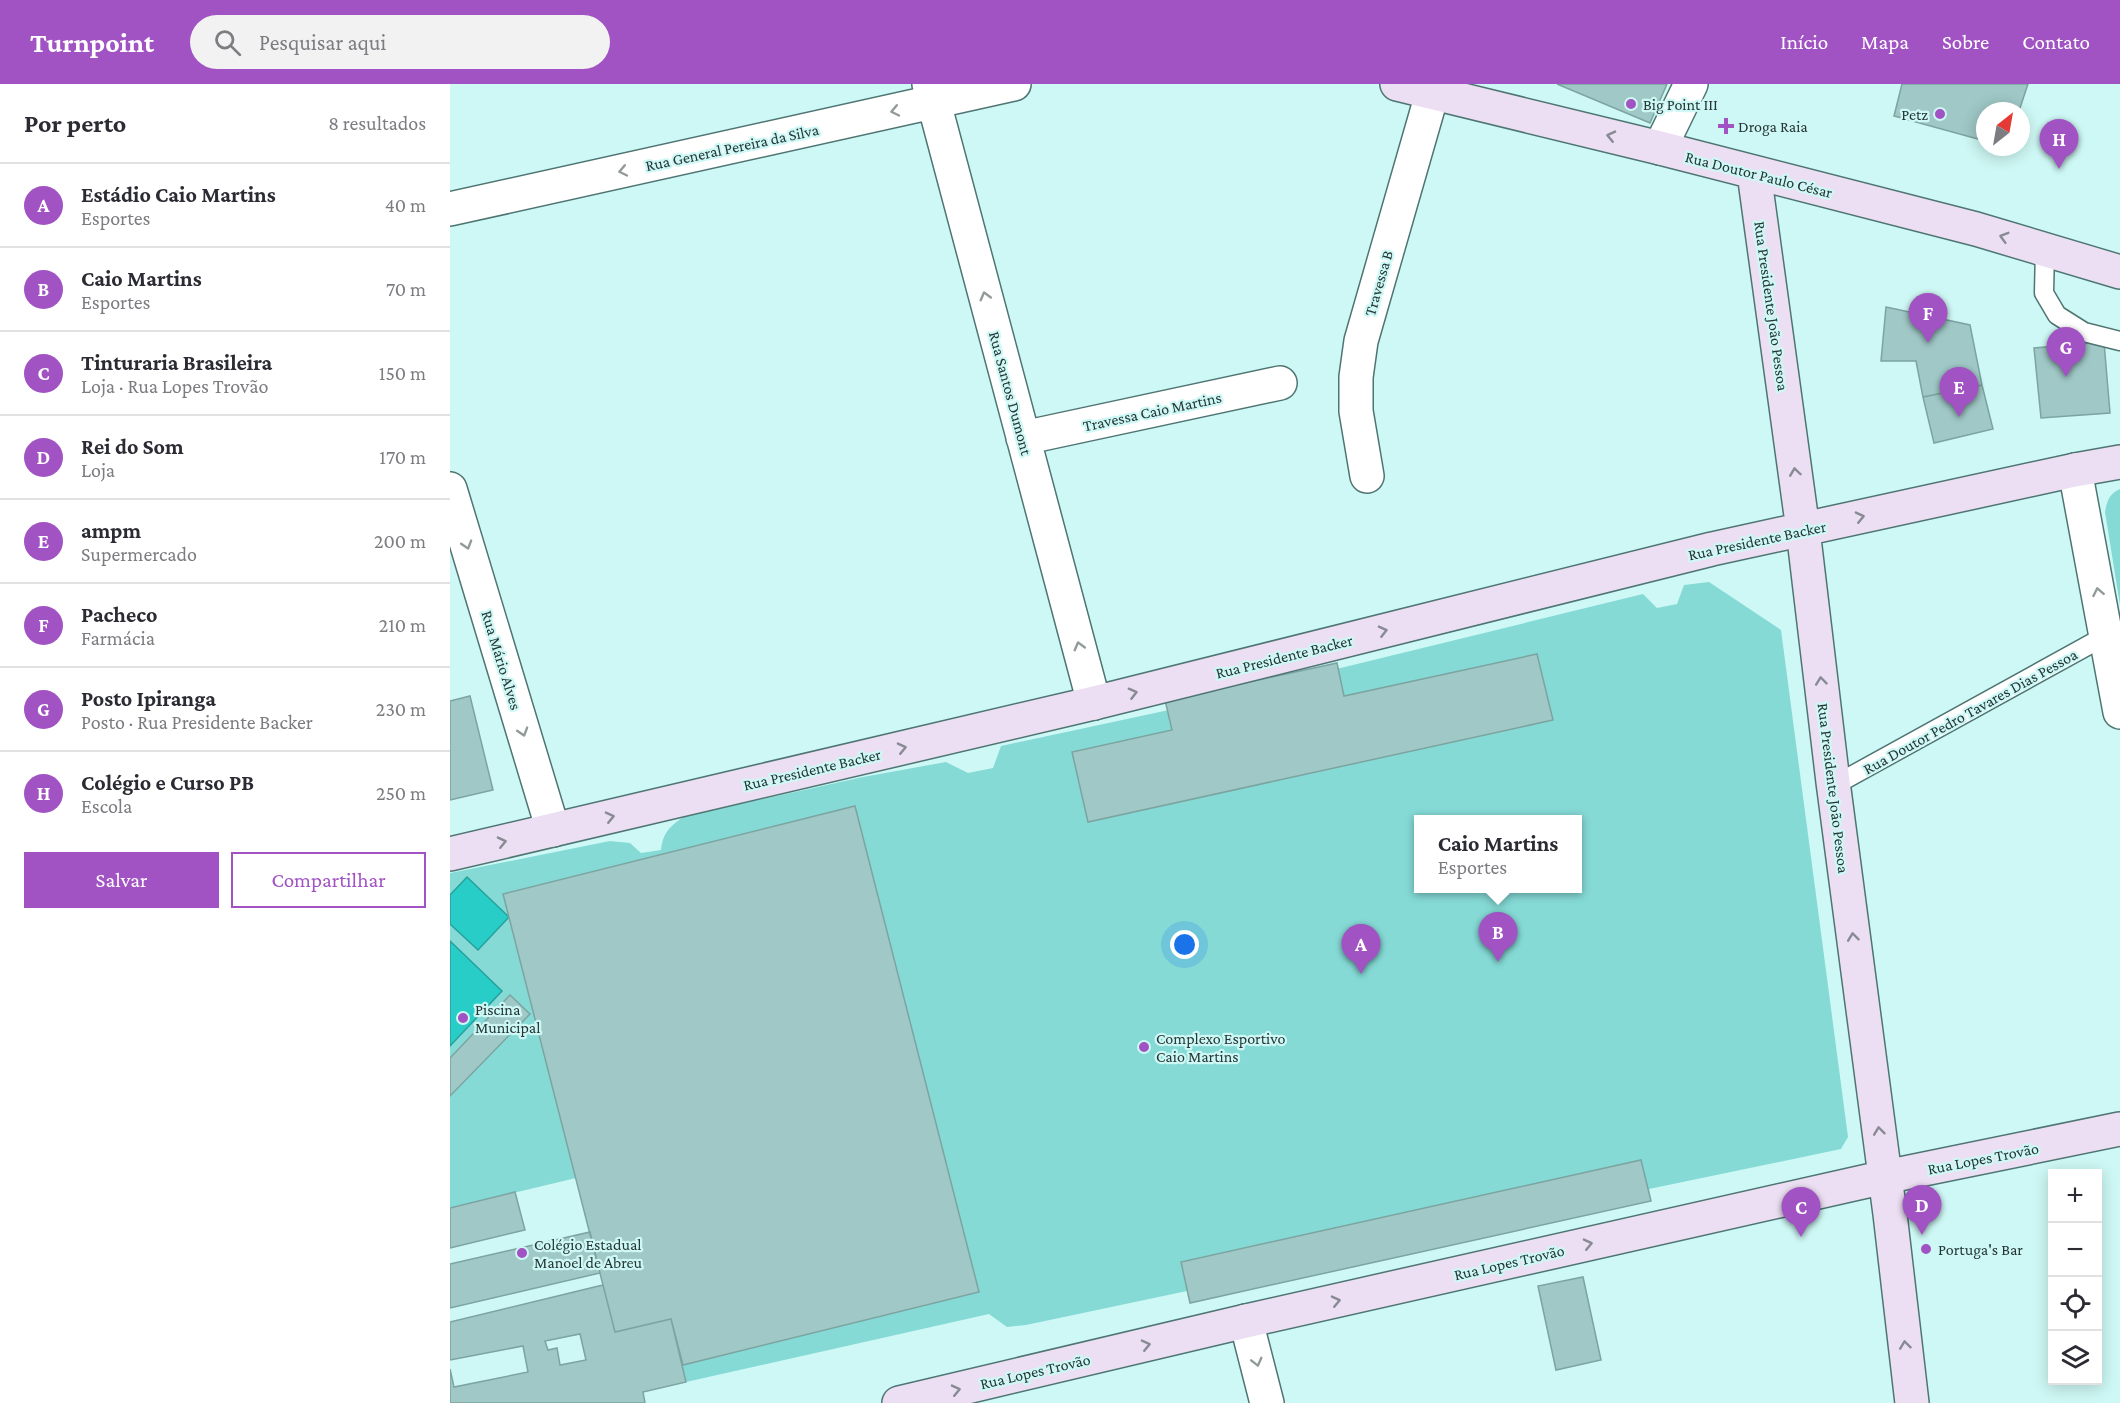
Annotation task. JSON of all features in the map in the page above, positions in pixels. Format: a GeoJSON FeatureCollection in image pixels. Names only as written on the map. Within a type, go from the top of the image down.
{"type":"FeatureCollection","features":[{"type":"Feature","properties":{"kind":"street","name":"Rua General Pereira da Silva"},"geometry":{"type":"LineString","coordinates":[[450,209],[931,93],[1014,84]]}},
{"type":"Feature","properties":{"kind":"street","name":"Rua Doutor Paulo César"},"geometry":{"type":"LineString","coordinates":[[1396,84],[1660,148],[1976,229],[2120,272]]}},
{"type":"Feature","properties":{"kind":"street"},"geometry":{"type":"LineString","coordinates":[[1660,148],[1690,84]]}},
{"type":"Feature","properties":{"kind":"street","name":"Rua Santos Dumont"},"geometry":{"type":"LineString","coordinates":[[931,93],[1094,703]]}},
{"type":"Feature","properties":{"kind":"street","name":"Travessa B"},"geometry":{"type":"LineString","coordinates":[[1367,476],[1356,411],[1356,377],[1361,341],[1432,94]]}},
{"type":"Feature","properties":{"kind":"street","name":"Rua Presidente João Pessoa"},"geometry":{"type":"LineString","coordinates":[[1754,173],[1803,530],[1833,786],[1885,1177],[1912,1403]]}},
{"type":"Feature","properties":{"kind":"street","name":"Travessa Caio Martins"},"geometry":{"type":"LineString","coordinates":[[1023,438],[1280,383]]}},
{"type":"Feature","properties":{"kind":"street","name":"Rua Presidente Backer"},"geometry":{"type":"LineString","coordinates":[[450,854],[1094,703],[1712,549],[2120,462]]}},
{"type":"Feature","properties":{"kind":"street"},"geometry":{"type":"LineString","coordinates":[[2075,470],[2120,712]]}},
{"type":"Feature","properties":{"kind":"street","name":"Rua Mário Alves"},"geometry":{"type":"LineString","coordinates":[[450,489],[553,830]]}},
{"type":"Feature","properties":{"kind":"street","name":"Rua Lopes Trovão"},"geometry":{"type":"LineString","coordinates":[[899,1403],[1246,1321],[1885,1177],[2120,1129]]}},
{"type":"Feature","properties":{"kind":"street"},"geometry":{"type":"LineString","coordinates":[[1246,1321],[1267,1403]]}},
{"type":"Feature","properties":{"kind":"lane"},"geometry":{"type":"LineString","coordinates":[[2045,249],[2044,293],[2057,315],[2084,332],[2120,341]]}},
{"type":"Feature","properties":{"kind":"lane","name":"Rua Doutor Pedro Tavares Dias Pessoa"},"geometry":{"type":"LineString","coordinates":[[1833,786],[2107,635]]}},
{"type":"Feature","properties":{"kind":"shaded area"},"geometry":{"type":"Polygon","coordinates":[[[2120,489],[2120,605],[2105,512],[2109,498],[2120,489]]]}},
{"type":"Feature","properties":{"kind":"shaded area","name":"Complexo Esportivo Caio Martins"},"geometry":{"type":"Polygon","coordinates":[[[1709,582],[1781,630],[1848,1137],[1841,1149],[1649,1189],[1651,1201],[1187,1291],[1026,1325],[1007,1327],[989,1314],[686,1382],[671,1319],[576,1178],[450,1208],[450,873],[610,841],[630,843],[641,853],[661,850],[663,838],[668,830],[685,816],[863,777],[946,762],[968,773],[993,768],[1001,746],[1169,710],[1643,594],[1657,608],[1677,604],[1684,585],[1709,582]]]}},
{"type":"Feature","properties":{"kind":"shaded area"},"geometry":{"type":"Polygon","coordinates":[[[467,877],[509,917],[478,950],[450,924],[450,895],[467,877]]]}},
{"type":"Feature","properties":{"kind":"shaded area","name":"Piscina Municipal"},"geometry":{"type":"Polygon","coordinates":[[[450,941],[502,991],[450,1046],[450,941]]]}},
{"type":"Feature","properties":{"kind":"building","name":"Big Point III"},"geometry":{"type":"Polygon","coordinates":[[[1557,84],[1667,84],[1650,123],[1557,84]]]}},
{"type":"Feature","properties":{"kind":"building","name":"Petz"},"geometry":{"type":"Polygon","coordinates":[[[1902,84],[2028,84],[2022,102],[1976,102],[1976,139],[1894,116],[1902,84]]]}},
{"type":"Feature","properties":{"kind":"building"},"geometry":{"type":"Polygon","coordinates":[[[1886,307],[1970,325],[1982,385],[1923,397],[1916,361],[1881,361],[1886,307]]]}},
{"type":"Feature","properties":{"kind":"building"},"geometry":{"type":"Polygon","coordinates":[[[2104,342],[2110,413],[2041,418],[2034,348],[2104,342]]]}},
{"type":"Feature","properties":{"kind":"building"},"geometry":{"type":"Polygon","coordinates":[[[1982,385],[1993,429],[1934,443],[1923,397],[1982,385]]]}},
{"type":"Feature","properties":{"kind":"building"},"geometry":{"type":"Polygon","coordinates":[[[1537,654],[1553,720],[1088,822],[1072,752],[1172,730],[1165,700],[1337,663],[1344,696],[1537,654]]]}},
{"type":"Feature","properties":{"kind":"building"},"geometry":{"type":"Polygon","coordinates":[[[470,696],[493,790],[450,800],[450,701],[470,696]]]}},
{"type":"Feature","properties":{"kind":"building"},"geometry":{"type":"Polygon","coordinates":[[[855,806],[979,1292],[683,1365],[671,1319],[615,1332],[503,894],[855,806]]]}},
{"type":"Feature","properties":{"kind":"building"},"geometry":{"type":"Polygon","coordinates":[[[510,995],[530,1014],[450,1096],[450,1058],[510,995]]]}},
{"type":"Feature","properties":{"kind":"building"},"geometry":{"type":"Polygon","coordinates":[[[1641,1160],[1651,1201],[1190,1303],[1181,1262],[1641,1160]]]}},
{"type":"Feature","properties":{"kind":"building"},"geometry":{"type":"Polygon","coordinates":[[[515,1192],[525,1230],[450,1248],[450,1208],[515,1192]]]}},
{"type":"Feature","properties":{"kind":"building"},"geometry":{"type":"Polygon","coordinates":[[[590,1232],[600,1273],[450,1308],[450,1264],[590,1232]]]}},
{"type":"Feature","properties":{"kind":"building"},"geometry":{"type":"Polygon","coordinates":[[[1583,1277],[1601,1360],[1556,1370],[1538,1286],[1583,1277]]]}},
{"type":"Feature","properties":{"kind":"building"},"geometry":{"type":"Polygon","coordinates":[[[603,1285],[615,1332],[671,1319],[686,1382],[643,1392],[645,1403],[450,1403],[450,1369],[454,1387],[528,1372],[523,1346],[450,1360],[450,1322],[603,1285]],[[580,1334],[545,1341],[548,1350],[557,1348],[560,1365],[586,1360],[580,1334]]]}},
{"type":"Feature","properties":{"kind":"place","name":"Big Point III"},"geometry":{"type":"Point","coordinates":[1631,104]}},
{"type":"Feature","properties":{"kind":"place","name":"Petz"},"geometry":{"type":"Point","coordinates":[1940,114]}},
{"type":"Feature","properties":{"kind":"place","name":"Droga Raia"},"geometry":{"type":"Point","coordinates":[1726,126]}},
{"type":"Feature","properties":{"kind":"place","name":"Colégio e Curso PB"},"geometry":{"type":"Point","coordinates":[2059,169]}},
{"type":"Feature","properties":{"kind":"place","name":"Pacheco"},"geometry":{"type":"Point","coordinates":[1928,343]}},
{"type":"Feature","properties":{"kind":"place","name":"Posto Ipiranga"},"geometry":{"type":"Point","coordinates":[2066,377]}},
{"type":"Feature","properties":{"kind":"place","name":"ampm"},"geometry":{"type":"Point","coordinates":[1959,417]}},
{"type":"Feature","properties":{"kind":"place","name":"Caio Martins"},"geometry":{"type":"Point","coordinates":[1498,962]}},
{"type":"Feature","properties":{"kind":"place","name":"Estádio Caio Martins"},"geometry":{"type":"Point","coordinates":[1361,974]}},
{"type":"Feature","properties":{"kind":"place","name":"Piscina Municipal"},"geometry":{"type":"Point","coordinates":[463,1018]}},
{"type":"Feature","properties":{"kind":"place","name":"Complexo Esportivo Caio Martins"},"geometry":{"type":"Point","coordinates":[1144,1047]}},
{"type":"Feature","properties":{"kind":"place","name":"Rei do Som"},"geometry":{"type":"Point","coordinates":[1922,1235]}},
{"type":"Feature","properties":{"kind":"place","name":"Tinturaria Brasileira"},"geometry":{"type":"Point","coordinates":[1801,1237]}},
{"type":"Feature","properties":{"kind":"place","name":"Portuga's Bar"},"geometry":{"type":"Point","coordinates":[1926,1249]}},
{"type":"Feature","properties":{"kind":"place","name":"Colégio Estadual Manoel de Abreu"},"geometry":{"type":"Point","coordinates":[522,1253]}}]}
